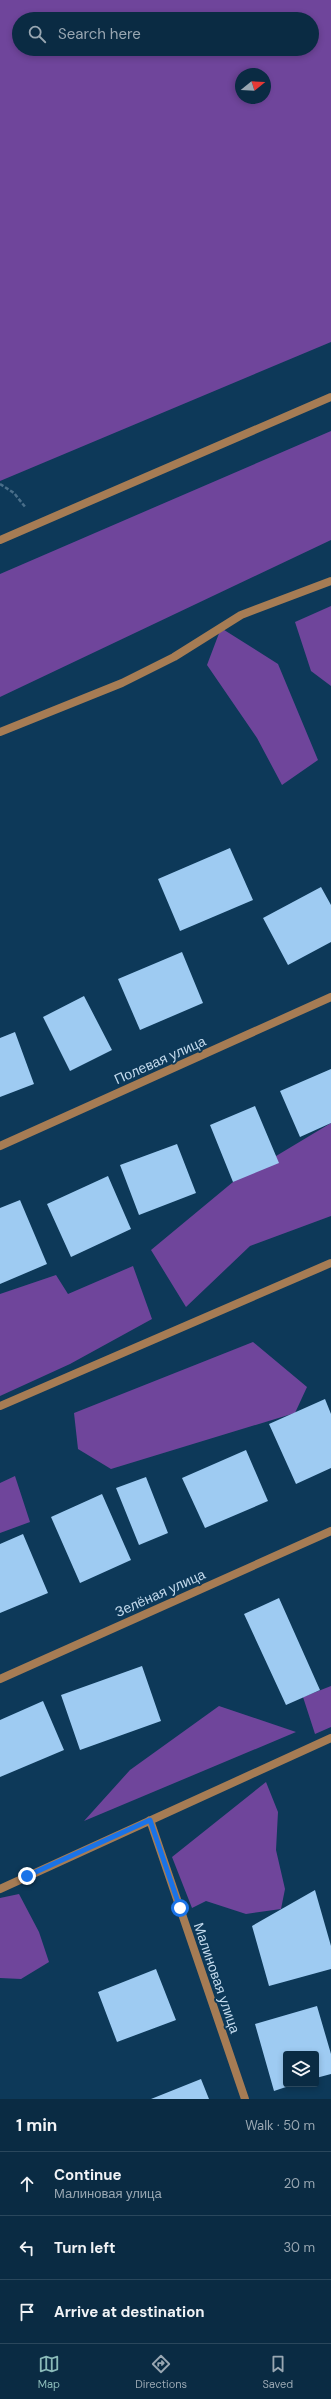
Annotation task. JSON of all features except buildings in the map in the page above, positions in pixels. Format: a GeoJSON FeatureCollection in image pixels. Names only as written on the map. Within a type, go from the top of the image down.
{"type":"FeatureCollection","features":[{"type":"Feature","properties":{"kind":"street"},"geometry":{"type":"LineString","coordinates":[[0,540],[331,397]]}},
{"type":"Feature","properties":{"kind":"street"},"geometry":{"type":"LineString","coordinates":[[0,732],[122,683],[174,657],[241,615],[331,581]]}},
{"type":"Feature","properties":{"kind":"street","name":"Полевая улица"},"geometry":{"type":"LineString","coordinates":[[0,1146],[331,997]]}},
{"type":"Feature","properties":{"kind":"street"},"geometry":{"type":"LineString","coordinates":[[0,1406],[331,1263]]}},
{"type":"Feature","properties":{"kind":"street","name":"Зелёная улица"},"geometry":{"type":"LineString","coordinates":[[0,1679],[331,1531]]}},
{"type":"Feature","properties":{"kind":"street"},"geometry":{"type":"LineString","coordinates":[[0,1889],[331,1738]]}},
{"type":"Feature","properties":{"kind":"street","name":"Малиновая улица"},"geometry":{"type":"LineString","coordinates":[[150,1820],[245,2099]]}},
{"type":"Feature","properties":{"kind":"path"},"geometry":{"type":"LineString","coordinates":[[0,484],[14,493],[36,524]]}},
{"type":"Feature","properties":{"kind":"shaded area"},"geometry":{"type":"Polygon","coordinates":[[[0,0],[331,0],[331,342],[0,481],[0,0]]]}},
{"type":"Feature","properties":{"kind":"shaded area"},"geometry":{"type":"Polygon","coordinates":[[[331,431],[331,540],[0,697],[0,574],[331,431]]]}},
{"type":"Feature","properties":{"kind":"shaded area"},"geometry":{"type":"Polygon","coordinates":[[[331,606],[331,686],[311,671],[295,622],[331,606]]]}},
{"type":"Feature","properties":{"kind":"shaded area"},"geometry":{"type":"Polygon","coordinates":[[[221,628],[278,664],[318,760],[282,785],[257,738],[207,665],[221,628]]]}},
{"type":"Feature","properties":{"kind":"shaded area"},"geometry":{"type":"Polygon","coordinates":[[[331,1123],[331,1216],[250,1246],[186,1307],[151,1250],[233,1182],[331,1123]]]}},
{"type":"Feature","properties":{"kind":"shaded area"},"geometry":{"type":"Polygon","coordinates":[[[133,1266],[152,1319],[70,1364],[0,1396],[0,1294],[56,1275],[68,1294],[133,1266]]]}},
{"type":"Feature","properties":{"kind":"shaded area"},"geometry":{"type":"Polygon","coordinates":[[[253,1342],[307,1387],[295,1413],[111,1469],[78,1449],[74,1413],[253,1342]]]}},
{"type":"Feature","properties":{"kind":"shaded area"},"geometry":{"type":"Polygon","coordinates":[[[15,1476],[30,1522],[0,1533],[0,1483],[15,1476]]]}},
{"type":"Feature","properties":{"kind":"shaded area"},"geometry":{"type":"Polygon","coordinates":[[[331,1686],[331,1727],[315,1734],[303,1697],[331,1686]]]}},
{"type":"Feature","properties":{"kind":"shaded area"},"geometry":{"type":"Polygon","coordinates":[[[219,1706],[296,1732],[84,1821],[130,1770],[219,1706]]]}},
{"type":"Feature","properties":{"kind":"shaded area"},"geometry":{"type":"Polygon","coordinates":[[[266,1782],[278,1812],[276,1850],[285,1889],[281,1909],[246,1914],[206,1901],[192,1908],[172,1857],[266,1782]]]}},
{"type":"Feature","properties":{"kind":"shaded area"},"geometry":{"type":"Polygon","coordinates":[[[19,1894],[39,1932],[49,1962],[21,1979],[0,1978],[0,1898],[19,1894]]]}},
{"type":"Feature","properties":{"kind":"route"},"geometry":{"type":"LineString","coordinates":[[27,1876],[150,1820],[180,1908]]}}]}
